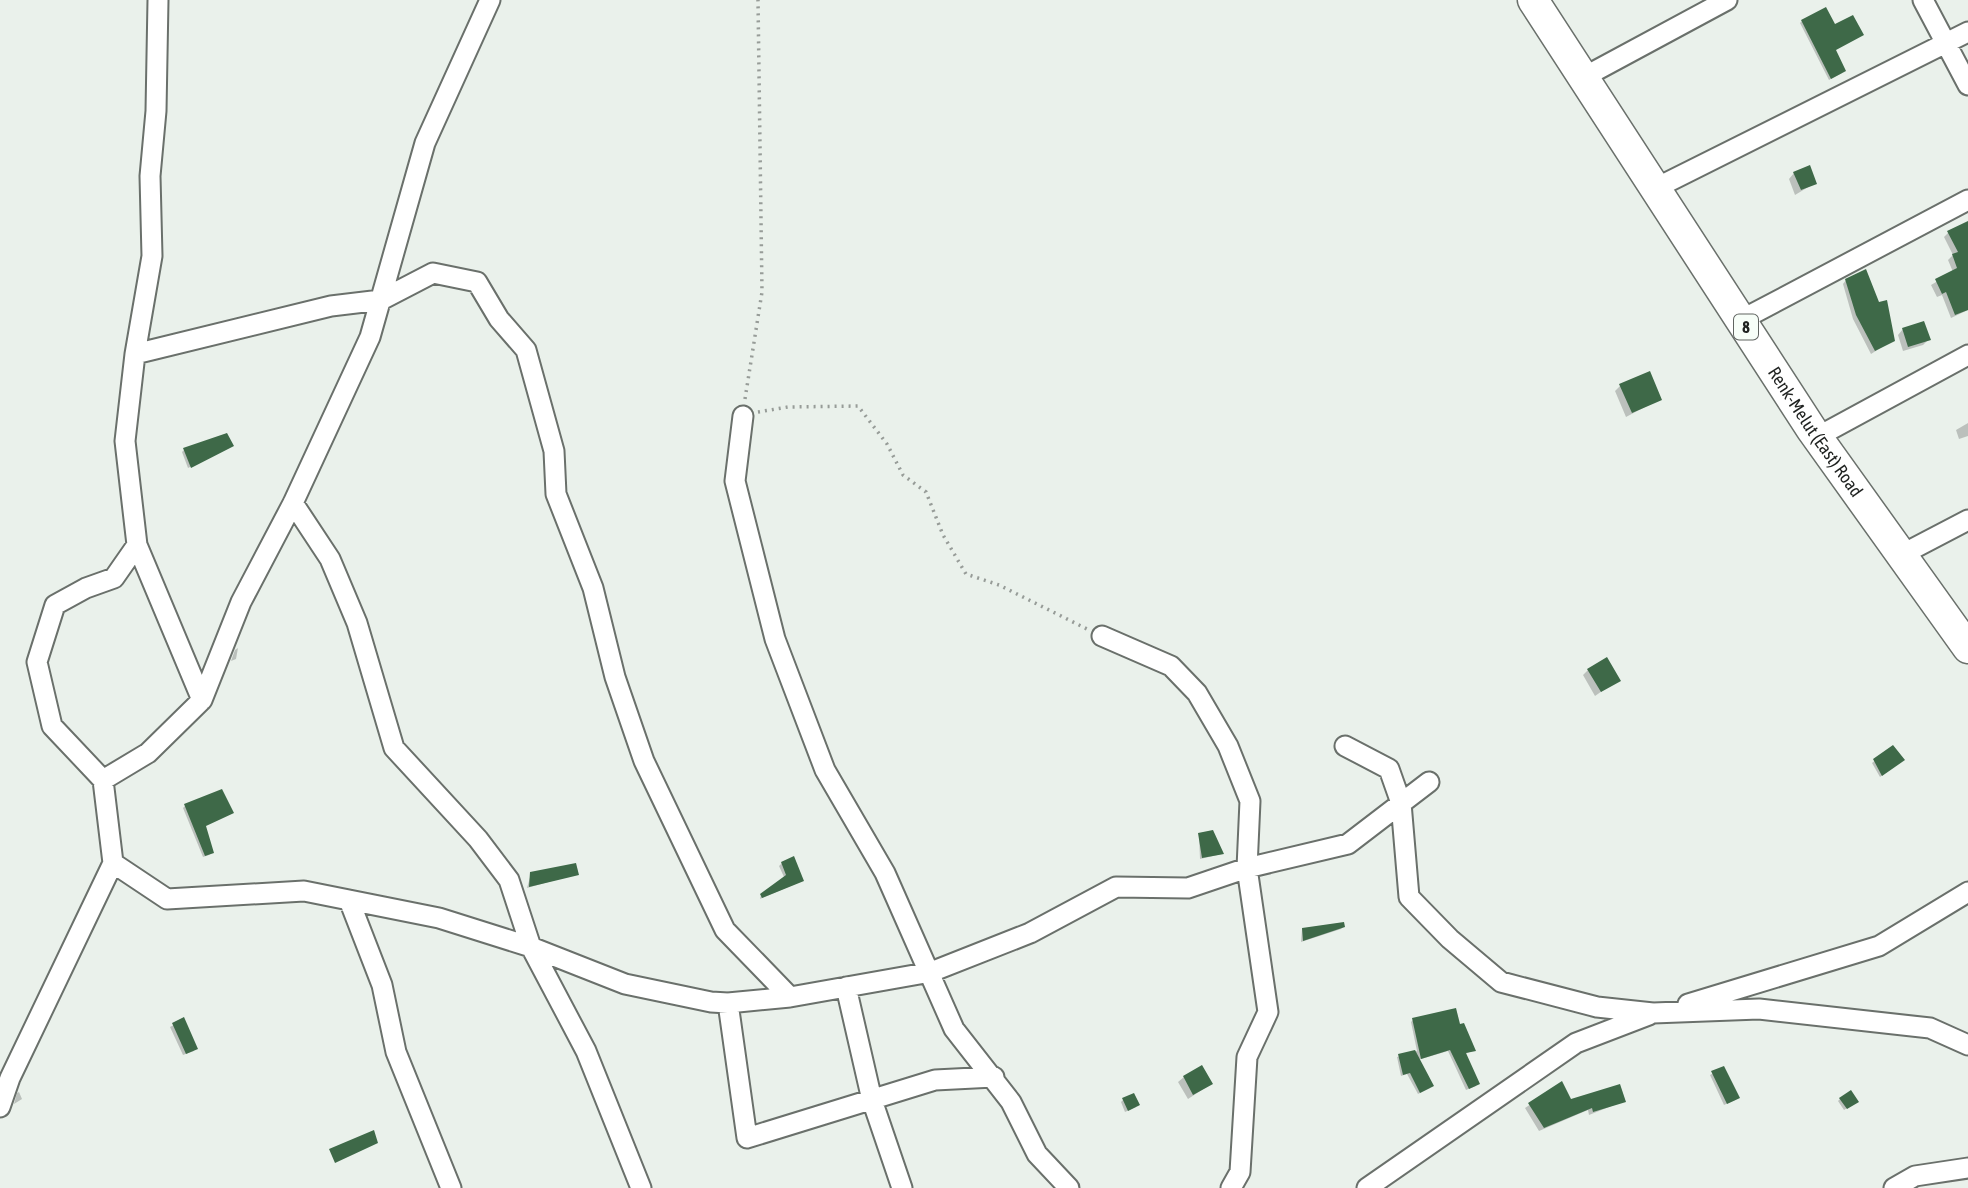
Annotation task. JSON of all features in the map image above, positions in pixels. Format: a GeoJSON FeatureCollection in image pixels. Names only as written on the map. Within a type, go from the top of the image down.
{"type":"FeatureCollection","features":[{"type":"Feature","properties":{"kind":"main road","name":"Renk-Melut (East) Road"},"geometry":{"type":"LineString","coordinates":[[1533,0],[1817,437],[1968,648]]}},
{"type":"Feature","properties":{"kind":"street"},"geometry":{"type":"LineString","coordinates":[[158,0],[156,111],[149,176],[152,256],[135,354],[125,441],[137,545],[202,699]]}},
{"type":"Feature","properties":{"kind":"street"},"geometry":{"type":"LineString","coordinates":[[103,780],[149,753],[202,699],[241,602],[293,503],[370,337],[425,143],[490,0]]}},
{"type":"Feature","properties":{"kind":"street"},"geometry":{"type":"LineString","coordinates":[[1584,77],[1727,0]]}},
{"type":"Feature","properties":{"kind":"street"},"geometry":{"type":"LineString","coordinates":[[1923,0],[1968,85]]}},
{"type":"Feature","properties":{"kind":"street"},"geometry":{"type":"LineString","coordinates":[[1656,188],[1968,32]]}},
{"type":"Feature","properties":{"kind":"street"},"geometry":{"type":"LineString","coordinates":[[1741,320],[1968,200]]}},
{"type":"Feature","properties":{"kind":"street"},"geometry":{"type":"LineString","coordinates":[[135,354],[331,306],[381,300],[433,273],[477,282],[499,319],[526,350],[554,451],[556,494],[593,588],[615,677],[644,761],[725,930],[790,997]]}},
{"type":"Feature","properties":{"kind":"street"},"geometry":{"type":"LineString","coordinates":[[1817,437],[1968,355]]}},
{"type":"Feature","properties":{"kind":"street"},"geometry":{"type":"LineString","coordinates":[[743,415],[735,481],[775,639],[825,770],[885,873],[954,1029],[994,1077],[1037,1154],[1069,1188]]}},
{"type":"Feature","properties":{"kind":"street"},"geometry":{"type":"LineString","coordinates":[[293,503],[330,559],[357,623],[394,748],[478,839],[509,880],[531,947],[586,1051],[641,1188]]}},
{"type":"Feature","properties":{"kind":"street"},"geometry":{"type":"LineString","coordinates":[[1901,555],[1968,520]]}},
{"type":"Feature","properties":{"kind":"street"},"geometry":{"type":"LineString","coordinates":[[0,1107],[10,1078],[113,863],[103,780],[52,726],[37,662],[55,605],[86,588],[114,578],[137,545]]}},
{"type":"Feature","properties":{"kind":"street"},"geometry":{"type":"LineString","coordinates":[[1102,636],[1171,666],[1197,694],[1228,746],[1250,801],[1247,868],[1268,1012],[1247,1057],[1240,1171],[1231,1188]]}},
{"type":"Feature","properties":{"kind":"street"},"geometry":{"type":"LineString","coordinates":[[1345,746],[1389,769],[1401,803],[1409,897],[1470,957],[1501,982],[1597,1007],[1653,1013],[1759,1009],[1930,1028],[1968,1045]]}},
{"type":"Feature","properties":{"kind":"street"},"geometry":{"type":"LineString","coordinates":[[113,863],[167,899],[304,891],[439,918],[531,947],[625,984],[711,1002],[728,1003],[790,997],[931,972],[1030,933],[1116,887],[1188,888],[1247,868],[1348,844],[1429,782]]}},
{"type":"Feature","properties":{"kind":"street"},"geometry":{"type":"LineString","coordinates":[[1367,1188],[1577,1044],[1653,1013],[1879,946],[1968,892]]}},
{"type":"Feature","properties":{"kind":"street"},"geometry":{"type":"LineString","coordinates":[[349,900],[382,985],[396,1052],[451,1188]]}},
{"type":"Feature","properties":{"kind":"street"},"geometry":{"type":"LineString","coordinates":[[846,988],[872,1100],[902,1188]]}},
{"type":"Feature","properties":{"kind":"street"},"geometry":{"type":"LineString","coordinates":[[728,1003],[747,1138],[934,1080],[994,1077]]}},
{"type":"Feature","properties":{"kind":"street"},"geometry":{"type":"LineString","coordinates":[[1894,1188],[1915,1176],[1968,1167]]}},
{"type":"Feature","properties":{"kind":"path"},"geometry":{"type":"LineString","coordinates":[[758,0],[762,292],[743,415],[788,407],[858,406],[887,444],[902,475],[926,492],[943,535],[966,574],[999,585],[1102,636]]}},
{"type":"Feature","properties":{"kind":"building"},"geometry":{"type":"Polygon","coordinates":[[[1826,7],[1835,24],[1853,15],[1864,35],[1836,50],[1846,71],[1831,79],[1801,20],[1826,7]]]}},
{"type":"Feature","properties":{"kind":"building"},"geometry":{"type":"Polygon","coordinates":[[[1810,165],[1817,184],[1801,190],[1793,172],[1810,165]]]}},
{"type":"Feature","properties":{"kind":"building"},"geometry":{"type":"Polygon","coordinates":[[[1968,221],[1968,310],[1955,315],[1946,292],[1942,294],[1935,279],[1957,268],[1952,254],[1958,252],[1947,231],[1968,221]]]}},
{"type":"Feature","properties":{"kind":"building"},"geometry":{"type":"Polygon","coordinates":[[[1866,269],[1879,302],[1887,300],[1895,341],[1875,351],[1856,315],[1845,279],[1866,269]]]}},
{"type":"Feature","properties":{"kind":"building"},"geometry":{"type":"Polygon","coordinates":[[[1924,321],[1931,340],[1908,347],[1902,328],[1924,321]]]}},
{"type":"Feature","properties":{"kind":"building"},"geometry":{"type":"Polygon","coordinates":[[[1650,371],[1662,400],[1632,413],[1619,384],[1650,371]]]}},
{"type":"Feature","properties":{"kind":"building"},"geometry":{"type":"Polygon","coordinates":[[[227,433],[234,446],[191,468],[183,448],[227,433]]]}},
{"type":"Feature","properties":{"kind":"building"},"geometry":{"type":"Polygon","coordinates":[[[1607,657],[1621,681],[1601,692],[1587,669],[1607,657]]]}},
{"type":"Feature","properties":{"kind":"building"},"geometry":{"type":"Polygon","coordinates":[[[1893,745],[1905,760],[1882,776],[1873,759],[1893,745]]]}},
{"type":"Feature","properties":{"kind":"building"},"geometry":{"type":"Polygon","coordinates":[[[222,789],[234,813],[206,826],[214,853],[205,856],[184,804],[222,789]]]}},
{"type":"Feature","properties":{"kind":"building"},"geometry":{"type":"Polygon","coordinates":[[[1213,830],[1224,854],[1202,858],[1198,833],[1213,830]]]}},
{"type":"Feature","properties":{"kind":"building"},"geometry":{"type":"Polygon","coordinates":[[[794,856],[804,881],[762,898],[760,894],[786,875],[781,862],[794,856]]]}},
{"type":"Feature","properties":{"kind":"building"},"geometry":{"type":"Polygon","coordinates":[[[576,863],[579,875],[529,887],[530,872],[576,863]]]}},
{"type":"Feature","properties":{"kind":"building"},"geometry":{"type":"Polygon","coordinates":[[[1344,922],[1345,927],[1303,941],[1302,928],[1344,922]]]}},
{"type":"Feature","properties":{"kind":"building"},"geometry":{"type":"Polygon","coordinates":[[[1456,1008],[1460,1024],[1464,1023],[1476,1051],[1466,1053],[1480,1084],[1469,1089],[1450,1050],[1421,1059],[1412,1018],[1456,1008]]]}},
{"type":"Feature","properties":{"kind":"building"},"geometry":{"type":"Polygon","coordinates":[[[184,1017],[198,1049],[186,1054],[172,1023],[184,1017]]]}},
{"type":"Feature","properties":{"kind":"building"},"geometry":{"type":"Polygon","coordinates":[[[1415,1050],[1434,1086],[1420,1093],[1410,1073],[1403,1075],[1398,1054],[1415,1050]]]}},
{"type":"Feature","properties":{"kind":"building"},"geometry":{"type":"Polygon","coordinates":[[[1202,1065],[1213,1084],[1193,1095],[1183,1076],[1202,1065]]]}},
{"type":"Feature","properties":{"kind":"building"},"geometry":{"type":"Polygon","coordinates":[[[1724,1066],[1740,1098],[1727,1104],[1711,1071],[1724,1066]]]}},
{"type":"Feature","properties":{"kind":"building"},"geometry":{"type":"Polygon","coordinates":[[[1562,1081],[1571,1099],[1620,1084],[1626,1102],[1593,1112],[1592,1108],[1544,1128],[1528,1103],[1562,1081]]]}},
{"type":"Feature","properties":{"kind":"building"},"geometry":{"type":"Polygon","coordinates":[[[1851,1090],[1859,1102],[1847,1109],[1839,1098],[1851,1090]]]}},
{"type":"Feature","properties":{"kind":"building"},"geometry":{"type":"Polygon","coordinates":[[[1134,1093],[1140,1105],[1128,1111],[1122,1098],[1134,1093]]]}},
{"type":"Feature","properties":{"kind":"building"},"geometry":{"type":"Polygon","coordinates":[[[374,1130],[378,1143],[335,1163],[329,1149],[374,1130]]]}}]}
